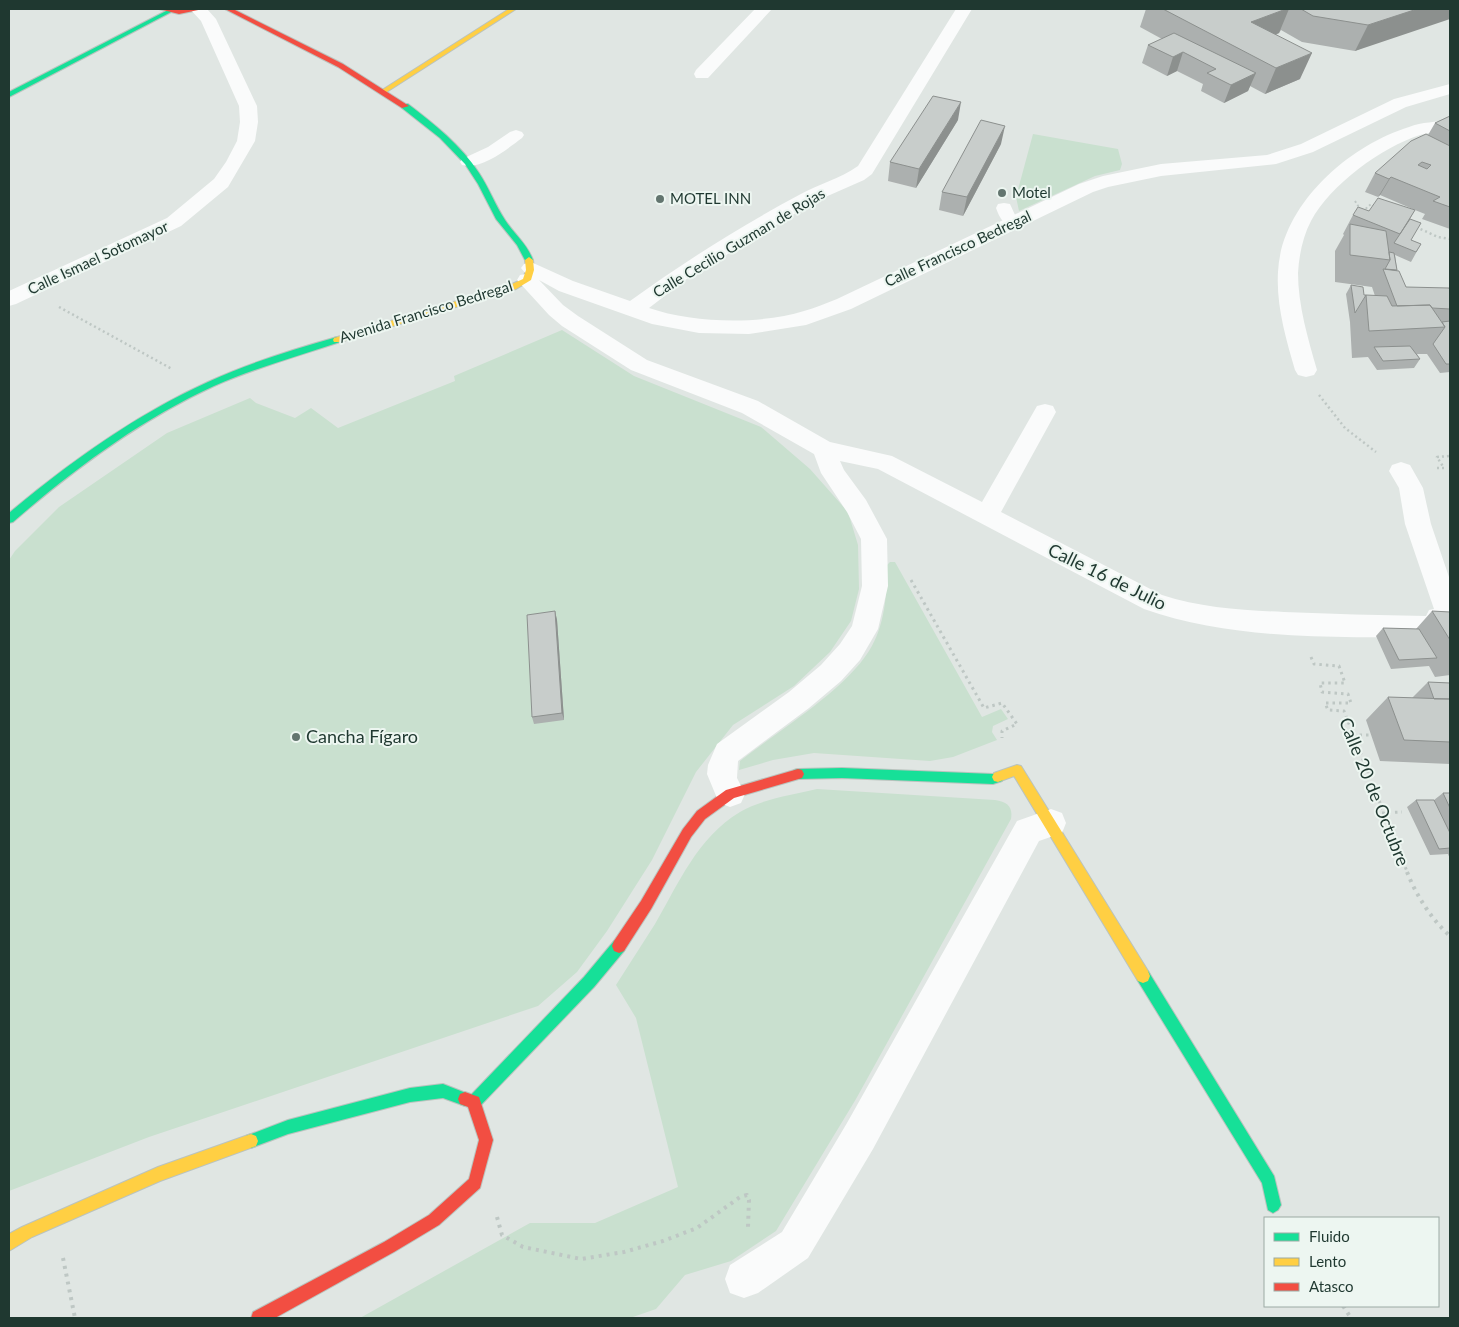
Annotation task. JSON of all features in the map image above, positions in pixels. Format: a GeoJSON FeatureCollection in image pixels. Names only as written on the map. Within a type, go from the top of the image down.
{"type":"FeatureCollection","features":[{"type":"Feature","properties":{"kind":"main road"},"geometry":{"type":"LineString","coordinates":[[9,94],[166,10],[199,9]]}},
{"type":"Feature","properties":{"kind":"main road","name":"Avenida Francisco Bedregal"},"geometry":{"type":"LineString","coordinates":[[9,519],[32,498],[128,430],[204,387],[329,342],[513,287],[529,274],[530,255],[501,220],[468,162],[439,134],[409,110],[339,64],[286,35],[228,9]]}},
{"type":"Feature","properties":{"kind":"main road"},"geometry":{"type":"LineString","coordinates":[[383,92],[514,9]]}},
{"type":"Feature","properties":{"kind":"main road"},"geometry":{"type":"LineString","coordinates":[[474,1102],[589,982],[616,951],[646,905],[687,833],[701,815],[730,794],[801,773],[842,772],[931,778],[993,779],[1017,770],[1269,1181],[1273,1205]]}},
{"type":"Feature","properties":{"kind":"main road"},"geometry":{"type":"LineString","coordinates":[[9,1243],[55,1219],[158,1174],[288,1128],[410,1095],[443,1091],[474,1102]]}},
{"type":"Feature","properties":{"kind":"main road"},"geometry":{"type":"LineString","coordinates":[[259,1318],[389,1247],[434,1220],[475,1183],[486,1140],[474,1102]]}},
{"type":"Feature","properties":{"kind":"street","name":"Calle Ismael Sotomayor"},"geometry":{"type":"LineString","coordinates":[[9,299],[174,222],[221,183],[235,162],[246,141],[250,122],[248,106],[208,19],[199,9]]}},
{"type":"Feature","properties":{"kind":"street"},"geometry":{"type":"LineString","coordinates":[[702,74],[764,9]]}},
{"type":"Feature","properties":{"kind":"street","name":"Calle Cecilio Guzman de Rojas"},"geometry":{"type":"LineString","coordinates":[[632,309],[681,274],[807,198],[857,176],[865,170],[964,9]]}},
{"type":"Feature","properties":{"kind":"street","name":"Calle Francisco Bedregal"},"geometry":{"type":"LineString","coordinates":[[529,274],[660,319],[699,326],[749,327],[806,318],[844,304],[1010,215],[1103,182],[1160,170],[1269,160],[1307,148],[1400,103],[1450,88]]}},
{"type":"Feature","properties":{"kind":"street"},"geometry":{"type":"LineString","coordinates":[[1306,370],[1298,342],[1289,288],[1289,262],[1295,236],[1302,219],[1340,174],[1380,147],[1413,131],[1450,125]]}},
{"type":"Feature","properties":{"kind":"street","name":"Calle 16 de Julio"},"geometry":{"type":"LineString","coordinates":[[529,274],[556,310],[570,322],[639,364],[750,406],[824,449],[884,462],[1153,602],[1170,609],[1191,614],[1327,625],[1441,627],[1438,618],[1450,617],[1418,524],[1411,488],[1401,471]]}},
{"type":"Feature","properties":{"kind":"street"},"geometry":{"type":"LineString","coordinates":[[9,281],[28,290]]}},
{"type":"Feature","properties":{"kind":"street"},"geometry":{"type":"LineString","coordinates":[[987,515],[1045,412]]}},
{"type":"Feature","properties":{"kind":"street"},"geometry":{"type":"LineString","coordinates":[[730,794],[722,780],[721,766],[727,753],[799,700],[831,673],[850,652],[865,629],[875,586],[874,539],[857,507],[833,473],[824,449]]}},
{"type":"Feature","properties":{"kind":"street"},"geometry":{"type":"LineString","coordinates":[[744,1278],[795,1245],[860,1136],[1028,830],[1051,823]]}},
{"type":"Feature","properties":{"kind":"lane"},"geometry":{"type":"LineString","coordinates":[[468,162],[496,150],[516,135]]}},
{"type":"Feature","properties":{"kind":"path"},"geometry":{"type":"LineString","coordinates":[[1353,200],[1359,205],[1359,210],[1362,212],[1371,204],[1375,206],[1374,215]]}},
{"type":"Feature","properties":{"kind":"path"},"geometry":{"type":"LineString","coordinates":[[1416,227],[1438,237],[1450,239]]}},
{"type":"Feature","properties":{"kind":"path"},"geometry":{"type":"LineString","coordinates":[[28,290],[204,387]]}},
{"type":"Feature","properties":{"kind":"path"},"geometry":{"type":"LineString","coordinates":[[1306,370],[1314,389],[1345,428],[1378,454],[1386,464],[1401,471]]}},
{"type":"Feature","properties":{"kind":"path"},"geometry":{"type":"LineString","coordinates":[[874,539],[900,560],[984,708],[1002,703],[1017,724],[1002,731],[1001,738],[1017,770]]}},
{"type":"Feature","properties":{"kind":"path","name":"Calle 20 de Octubre"},"geometry":{"type":"LineString","coordinates":[[1327,625],[1328,639],[1304,639],[1314,664],[1339,666],[1345,683],[1320,683],[1322,692],[1348,694],[1351,703],[1325,703],[1328,710],[1344,712],[1412,886],[1440,927],[1450,936]]}},
{"type":"Feature","properties":{"kind":"path"},"geometry":{"type":"LineString","coordinates":[[1353,735],[1371,735]]}},
{"type":"Feature","properties":{"kind":"path"},"geometry":{"type":"LineString","coordinates":[[1382,813],[1402,812]]}},
{"type":"Feature","properties":{"kind":"path"},"geometry":{"type":"LineString","coordinates":[[475,1183],[490,1188],[502,1235],[523,1247],[554,1254],[581,1258],[624,1252],[663,1241],[697,1228],[740,1197],[747,1196],[749,1200],[748,1228],[743,1236]]}},
{"type":"Feature","properties":{"kind":"path"},"geometry":{"type":"LineString","coordinates":[[55,1219],[75,1318]]}},
{"type":"Feature","properties":{"kind":"path"},"geometry":{"type":"LineString","coordinates":[[1344,1307],[1351,1318]]}},
{"type":"Feature","properties":{"kind":"green space"},"geometry":{"type":"Polygon","coordinates":[[[1033,134],[1118,149],[1122,164],[1120,170],[1095,176],[1019,211],[1016,197],[1033,134]]]}},
{"type":"Feature","properties":{"kind":"green space"},"geometry":{"type":"Polygon","coordinates":[[[562,330],[634,376],[761,427],[810,469],[848,512],[858,545],[859,589],[851,621],[830,652],[794,686],[733,725],[696,772],[652,860],[607,931],[577,972],[538,1006],[149,1137],[9,1191],[9,560],[15,551],[59,507],[167,433],[250,398],[256,403],[295,418],[311,408],[338,428],[455,381],[454,376],[562,330]]]}},
{"type":"Feature","properties":{"kind":"green space"},"geometry":{"type":"Polygon","coordinates":[[[890,562],[895,562],[982,717],[1001,709],[1008,719],[993,726],[992,732],[997,740],[953,757],[930,761],[814,753],[773,760],[739,770],[740,761],[827,696],[858,666],[869,651],[882,620],[886,598],[887,565],[890,562]]]}},
{"type":"Feature","properties":{"kind":"green space"},"geometry":{"type":"Polygon","coordinates":[[[817,789],[995,800],[1009,806],[1011,819],[856,1099],[776,1231],[731,1261],[685,1275],[656,1309],[630,1318],[360,1318],[530,1223],[595,1223],[678,1187],[636,1018],[616,985],[655,924],[690,862],[712,835],[740,812],[758,804],[817,789]]]}},
{"type":"Feature","properties":{"kind":"building"},"geometry":{"type":"Polygon","coordinates":[[[1163,9],[1286,9],[1251,22],[1312,53],[1276,68],[1163,9]]]}},
{"type":"Feature","properties":{"kind":"building"},"geometry":{"type":"Polygon","coordinates":[[[1301,9],[1417,9],[1368,25],[1313,16],[1301,9]]]}},
{"type":"Feature","properties":{"kind":"building"},"geometry":{"type":"Polygon","coordinates":[[[1174,33],[1256,73],[1231,85],[1207,73],[1216,69],[1183,52],[1173,57],[1148,45],[1174,33]]]}},
{"type":"Feature","properties":{"kind":"building"},"geometry":{"type":"Polygon","coordinates":[[[933,96],[961,102],[919,169],[890,162],[933,96]]]}},
{"type":"Feature","properties":{"kind":"building"},"geometry":{"type":"Polygon","coordinates":[[[1450,116],[1450,131],[1435,123],[1450,116]]]}},
{"type":"Feature","properties":{"kind":"building"},"geometry":{"type":"Polygon","coordinates":[[[981,120],[1005,126],[967,197],[942,192],[981,120]]]}},
{"type":"Feature","properties":{"kind":"building"},"geometry":{"type":"Polygon","coordinates":[[[1426,134],[1450,146],[1450,207],[1433,201],[1440,197],[1391,177],[1389,179],[1375,173],[1411,141],[1426,134]],[[1422,162],[1418,165],[1427,169],[1431,165],[1422,162]]]}},
{"type":"Feature","properties":{"kind":"building"},"geometry":{"type":"Polygon","coordinates":[[[1378,198],[1415,210],[1400,234],[1353,215],[1358,207],[1369,211],[1378,198]]]}},
{"type":"Feature","properties":{"kind":"building"},"geometry":{"type":"Polygon","coordinates":[[[1410,219],[1421,223],[1411,240],[1421,244],[1416,252],[1394,243],[1410,219]]]}},
{"type":"Feature","properties":{"kind":"building"},"geometry":{"type":"Polygon","coordinates":[[[1350,224],[1386,231],[1390,260],[1350,255],[1350,224]]]}},
{"type":"Feature","properties":{"kind":"building"},"geometry":{"type":"Polygon","coordinates":[[[1389,252],[1394,253],[1397,270],[1385,269],[1390,260],[1389,252]]]}},
{"type":"Feature","properties":{"kind":"building"},"geometry":{"type":"Polygon","coordinates":[[[1383,269],[1399,271],[1406,287],[1449,288],[1450,309],[1432,308],[1430,305],[1397,306],[1383,269]]]}},
{"type":"Feature","properties":{"kind":"building"},"geometry":{"type":"Polygon","coordinates":[[[1351,285],[1363,287],[1364,295],[1366,295],[1355,313],[1351,285]]]}},
{"type":"Feature","properties":{"kind":"building"},"geometry":{"type":"Polygon","coordinates":[[[1366,295],[1387,296],[1392,306],[1430,305],[1445,327],[1369,331],[1366,295]]]}},
{"type":"Feature","properties":{"kind":"building"},"geometry":{"type":"Polygon","coordinates":[[[1450,321],[1450,364],[1446,364],[1433,344],[1445,327],[1442,322],[1450,321]]]}},
{"type":"Feature","properties":{"kind":"building"},"geometry":{"type":"Polygon","coordinates":[[[1410,346],[1420,359],[1383,361],[1374,347],[1410,346]]]}},
{"type":"Feature","properties":{"kind":"building"},"geometry":{"type":"Polygon","coordinates":[[[555,611],[562,713],[532,717],[527,615],[555,611]]]}},
{"type":"Feature","properties":{"kind":"building"},"geometry":{"type":"Polygon","coordinates":[[[1432,611],[1450,612],[1450,640],[1432,611]]]}},
{"type":"Feature","properties":{"kind":"building"},"geometry":{"type":"Polygon","coordinates":[[[1383,628],[1419,629],[1437,658],[1399,660],[1383,628]]]}},
{"type":"Feature","properties":{"kind":"building"},"geometry":{"type":"Polygon","coordinates":[[[1428,682],[1450,683],[1450,699],[1434,699],[1428,682]]]}},
{"type":"Feature","properties":{"kind":"building"},"geometry":{"type":"Polygon","coordinates":[[[1388,697],[1450,699],[1450,742],[1404,740],[1388,697]]]}},
{"type":"Feature","properties":{"kind":"building"},"geometry":{"type":"Polygon","coordinates":[[[1443,793],[1450,793],[1450,808],[1443,793]]]}},
{"type":"Feature","properties":{"kind":"building"},"geometry":{"type":"Polygon","coordinates":[[[1416,800],[1434,800],[1450,833],[1450,848],[1439,849],[1416,800]]]}},
{"type":"Feature","properties":{"kind":"traffic: fast"},"geometry":{"type":"LineString","coordinates":[[9,95],[170,11]]}},
{"type":"Feature","properties":{"kind":"traffic: fast"},"geometry":{"type":"LineString","coordinates":[[405,106],[443,136],[468,162],[479,178],[500,219],[520,243],[529,260]]}},
{"type":"Feature","properties":{"kind":"traffic: fast"},"geometry":{"type":"LineString","coordinates":[[9,519],[56,480],[105,444],[184,397],[257,366],[337,340]]}},
{"type":"Feature","properties":{"kind":"traffic: fast"},"geometry":{"type":"LineString","coordinates":[[798,774],[842,773],[993,779],[998,777]]}},
{"type":"Feature","properties":{"kind":"traffic: fast"},"geometry":{"type":"LineString","coordinates":[[474,1102],[589,982],[619,946]]}},
{"type":"Feature","properties":{"kind":"traffic: fast"},"geometry":{"type":"LineString","coordinates":[[1143,976],[1269,1181],[1273,1205]]}},
{"type":"Feature","properties":{"kind":"traffic: fast"},"geometry":{"type":"LineString","coordinates":[[251,1141],[288,1127],[410,1095],[443,1091],[465,1099]]}},
{"type":"Feature","properties":{"kind":"traffic: slow"},"geometry":{"type":"LineString","coordinates":[[383,92],[513,9]]}},
{"type":"Feature","properties":{"kind":"traffic: slow"},"geometry":{"type":"LineString","coordinates":[[337,340],[513,287],[527,280],[530,270],[529,260]]}},
{"type":"Feature","properties":{"kind":"traffic: slow"},"geometry":{"type":"LineString","coordinates":[[998,777],[1017,770],[1143,976]]}},
{"type":"Feature","properties":{"kind":"traffic: slow"},"geometry":{"type":"LineString","coordinates":[[9,1243],[27,1232],[158,1174],[251,1141]]}},
{"type":"Feature","properties":{"kind":"traffic: jam"},"geometry":{"type":"LineString","coordinates":[[162,9],[179,12],[200,9]]}},
{"type":"Feature","properties":{"kind":"traffic: jam"},"geometry":{"type":"LineString","coordinates":[[228,9],[319,53],[363,78],[405,106]]}},
{"type":"Feature","properties":{"kind":"traffic: jam"},"geometry":{"type":"LineString","coordinates":[[619,946],[646,905],[687,833],[701,815],[730,794],[798,774]]}},
{"type":"Feature","properties":{"kind":"traffic: jam"},"geometry":{"type":"LineString","coordinates":[[259,1318],[389,1247],[434,1220],[475,1183],[486,1140],[474,1102],[465,1099]]}},
{"type":"Feature","properties":{"kind":"place","name":"Motel"},"geometry":{"type":"Point","coordinates":[1002,193]}},
{"type":"Feature","properties":{"kind":"place","name":"MOTEL INN"},"geometry":{"type":"Point","coordinates":[660,199]}},
{"type":"Feature","properties":{"kind":"place","name":"Cancha Fígaro"},"geometry":{"type":"Point","coordinates":[296,737]}}]}
